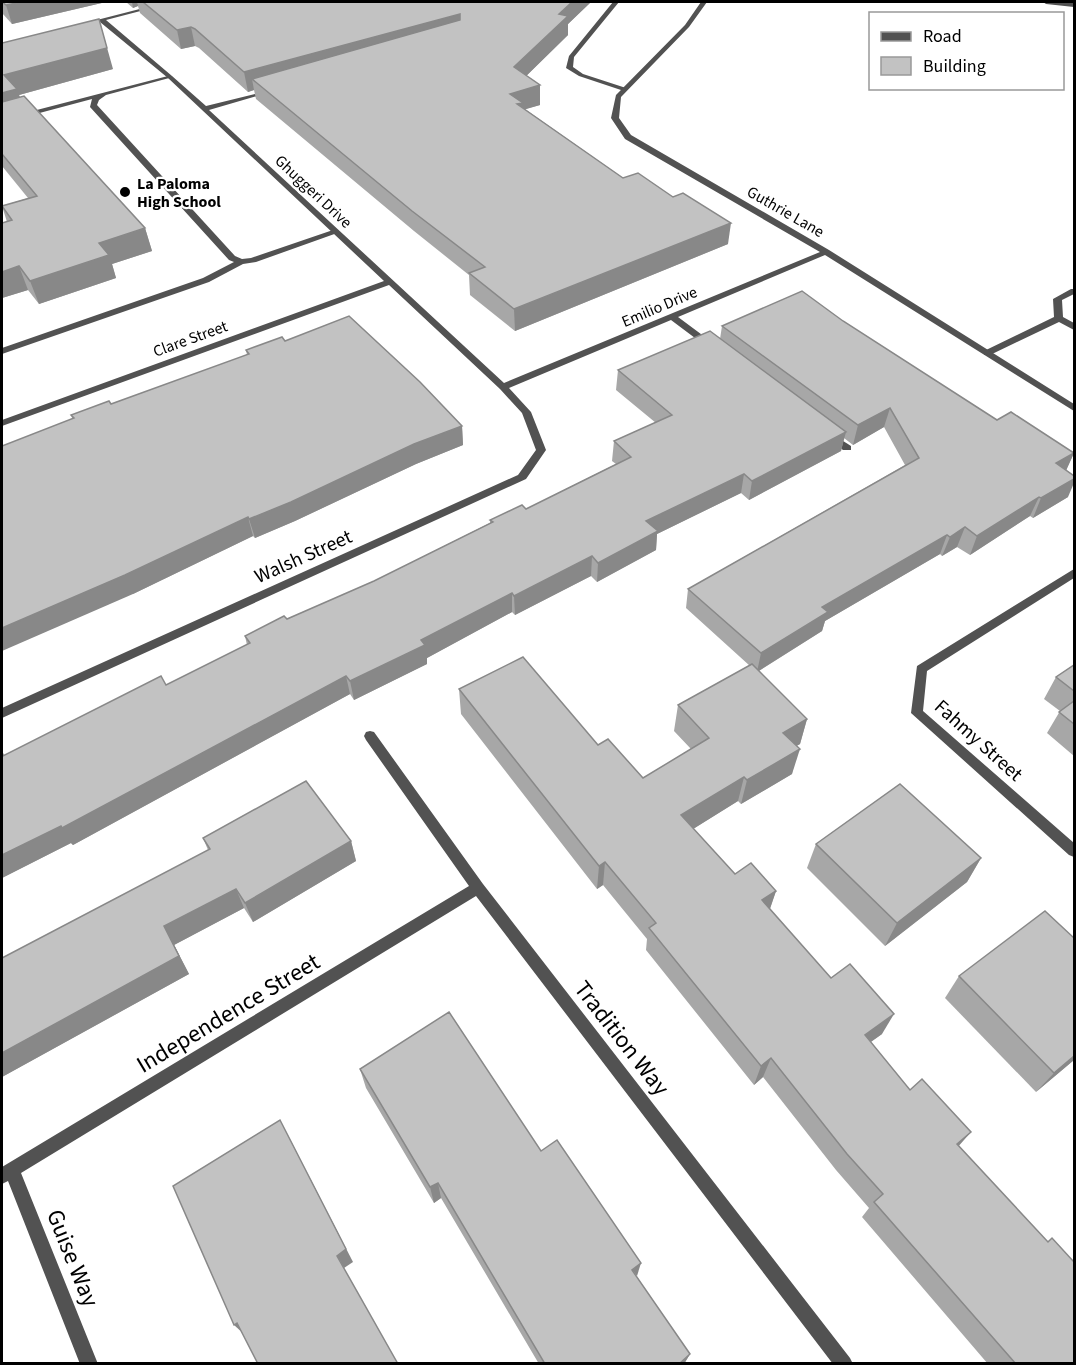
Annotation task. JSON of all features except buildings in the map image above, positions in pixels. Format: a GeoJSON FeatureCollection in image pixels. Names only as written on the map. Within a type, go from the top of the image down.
{"type":"FeatureCollection","features":[{"type":"Feature","properties":{"kind":"street"},"geometry":{"type":"LineString","coordinates":[[91,23],[172,2]]}},
{"type":"Feature","properties":{"kind":"street"},"geometry":{"type":"LineString","coordinates":[[616,2],[571,57],[569,68],[581,75],[624,89]]}},
{"type":"Feature","properties":{"kind":"street","name":"Guthrie Lane"},"geometry":{"type":"LineString","coordinates":[[704,2],[687,26],[618,96],[615,118],[628,137],[826,252],[1074,408]]}},
{"type":"Feature","properties":{"kind":"street"},"geometry":{"type":"LineString","coordinates":[[1046,2],[1074,5]]}},
{"type":"Feature","properties":{"kind":"street","name":"Ghuggeri Drive"},"geometry":{"type":"LineString","coordinates":[[102,20],[170,77],[503,387]]}},
{"type":"Feature","properties":{"kind":"street"},"geometry":{"type":"LineString","coordinates":[[2,121],[170,77]]}},
{"type":"Feature","properties":{"kind":"street"},"geometry":{"type":"LineString","coordinates":[[204,109],[281,87]]}},
{"type":"Feature","properties":{"kind":"street"},"geometry":{"type":"LineString","coordinates":[[104,94],[96,99],[93,105],[95,111],[232,258],[241,262]]}},
{"type":"Feature","properties":{"kind":"street"},"geometry":{"type":"LineString","coordinates":[[2,351],[206,280],[241,262],[336,232]]}},
{"type":"Feature","properties":{"kind":"street","name":"Emilio Drive"},"geometry":{"type":"LineString","coordinates":[[503,387],[826,252]]}},
{"type":"Feature","properties":{"kind":"street","name":"Clare Street"},"geometry":{"type":"LineString","coordinates":[[2,423],[389,282]]}},
{"type":"Feature","properties":{"kind":"street"},"geometry":{"type":"LineString","coordinates":[[1059,318],[1057,299],[1074,291]]}},
{"type":"Feature","properties":{"kind":"street"},"geometry":{"type":"LineString","coordinates":[[673,317],[718,351]]}},
{"type":"Feature","properties":{"kind":"street"},"geometry":{"type":"LineString","coordinates":[[987,353],[1059,318]]}},
{"type":"Feature","properties":{"kind":"street"},"geometry":{"type":"LineString","coordinates":[[1059,318],[1074,327]]}},
{"type":"Feature","properties":{"kind":"street","name":"Walsh Street"},"geometry":{"type":"LineString","coordinates":[[2,712],[522,477],[541,450],[526,412],[503,387]]}},
{"type":"Feature","properties":{"kind":"street"},"geometry":{"type":"LineString","coordinates":[[819,427],[847,448]]}},
{"type":"Feature","properties":{"kind":"street","name":"Fahmy Street"},"geometry":{"type":"LineString","coordinates":[[1074,573],[921,669],[917,713],[1074,851]]}},
{"type":"Feature","properties":{"kind":"street","name":"Tradition Way"},"geometry":{"type":"LineString","coordinates":[[370,736],[478,888],[844,1364]]}},
{"type":"Feature","properties":{"kind":"street","name":"Independence Street"},"geometry":{"type":"LineString","coordinates":[[7,1173],[478,888]]}},
{"type":"Feature","properties":{"kind":"street","name":"Guise Way"},"geometry":{"type":"LineString","coordinates":[[7,1173],[89,1364]]}},
{"type":"Feature","properties":{"kind":"place","name":"La Paloma High School"},"geometry":{"type":"Point","coordinates":[125,192]}}]}
